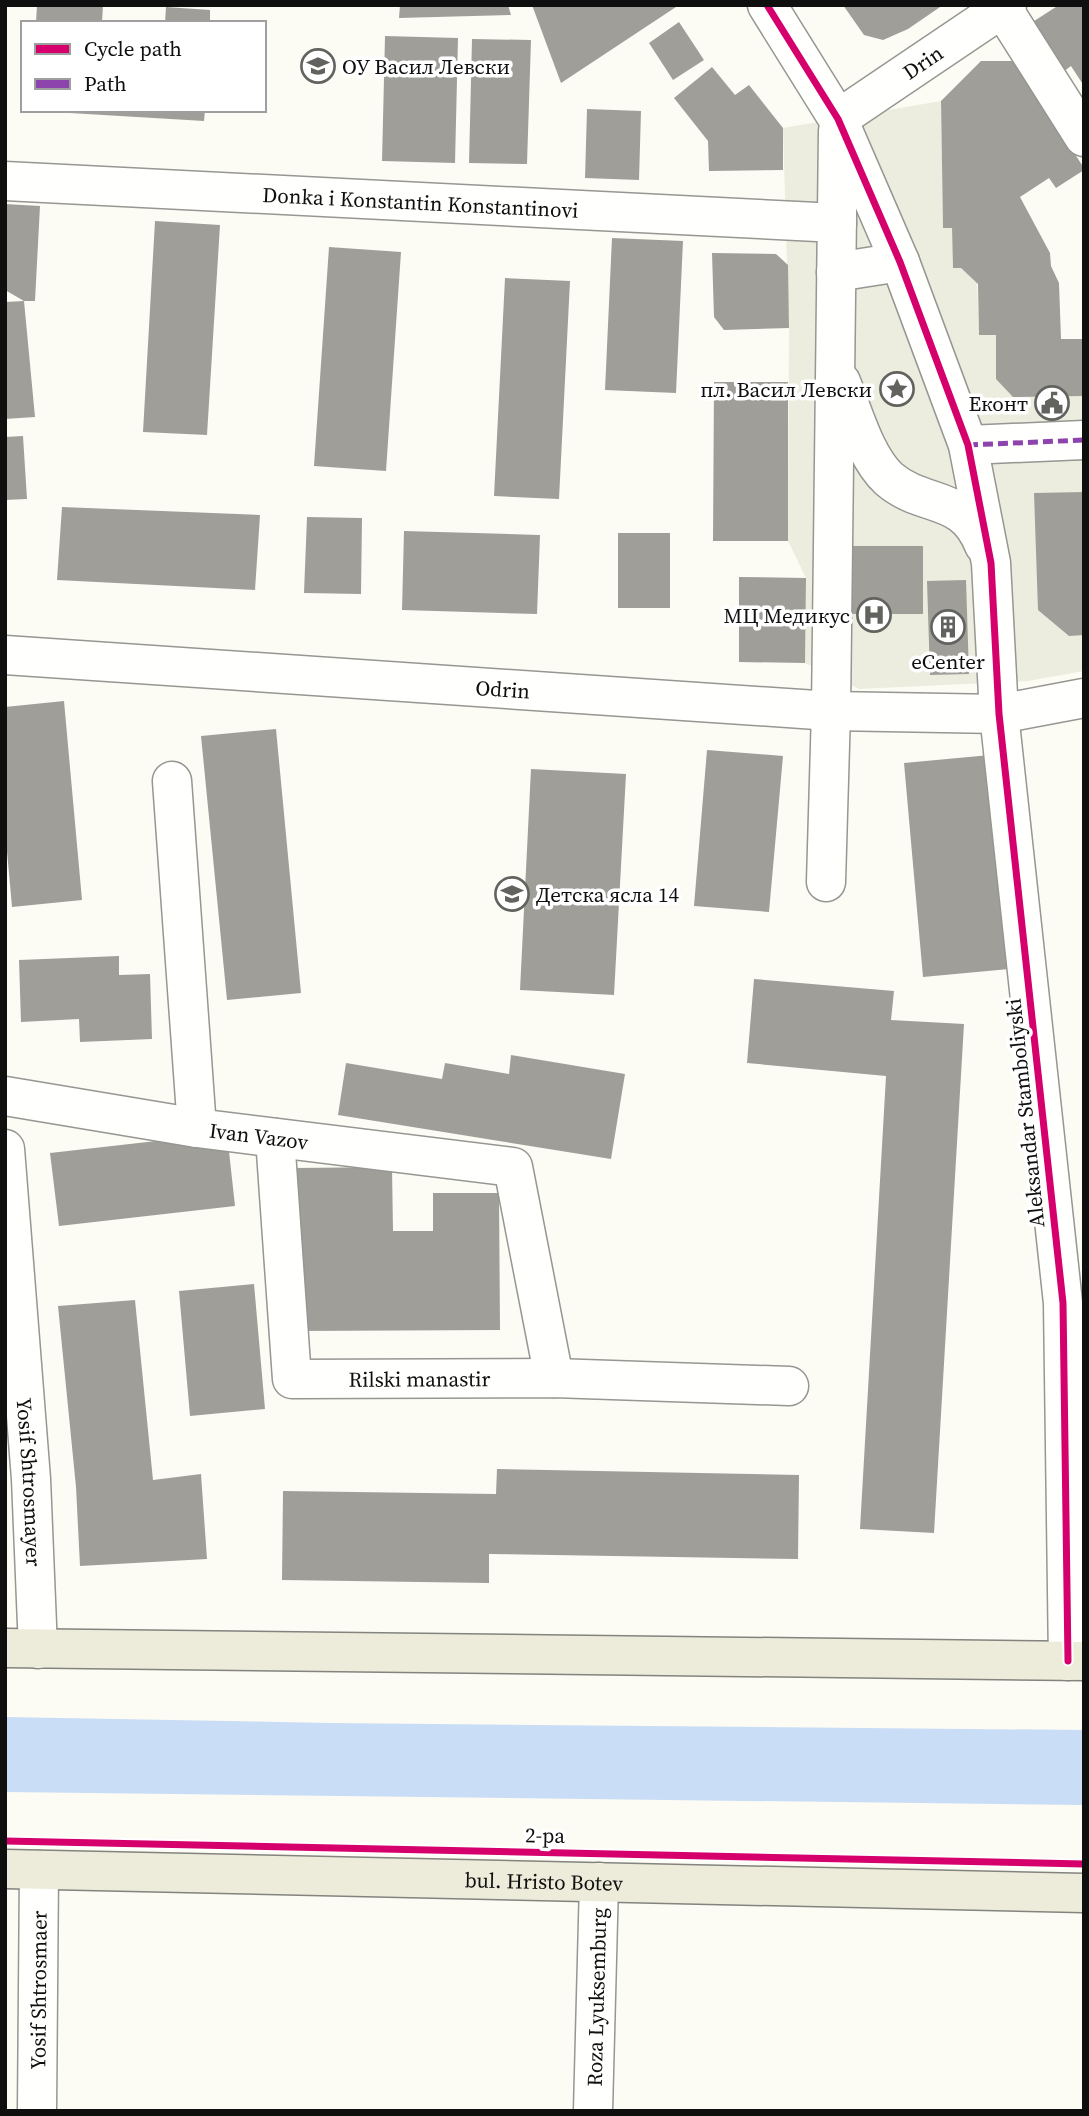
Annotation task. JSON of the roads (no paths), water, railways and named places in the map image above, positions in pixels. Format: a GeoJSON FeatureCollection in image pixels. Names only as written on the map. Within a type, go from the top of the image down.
{"type":"FeatureCollection","features":[{"type":"Feature","properties":{"kind":"main road"},"geometry":{"type":"LineString","coordinates":[[22,1649],[1076,1661]]}},
{"type":"Feature","properties":{"kind":"main road","name":"bul. Hristo Botev"},"geometry":{"type":"LineString","coordinates":[[22,1870],[1084,1892]]}},
{"type":"Feature","properties":{"kind":"street"},"geometry":{"type":"LineString","coordinates":[[767,5],[838,119],[900,262],[968,445],[991,564]]}},
{"type":"Feature","properties":{"kind":"street"},"geometry":{"type":"LineString","coordinates":[[1005,7],[1084,137]]}},
{"type":"Feature","properties":{"kind":"street","name":"Drin"},"geometry":{"type":"LineString","coordinates":[[838,119],[1005,7]]}},
{"type":"Feature","properties":{"kind":"street"},"geometry":{"type":"LineString","coordinates":[[826,882],[831,711],[838,119]]}},
{"type":"Feature","properties":{"kind":"street","name":"Donka i Konstantin Konstantinovi"},"geometry":{"type":"LineString","coordinates":[[5,181],[837,223]]}},
{"type":"Feature","properties":{"kind":"street"},"geometry":{"type":"LineString","coordinates":[[836,272],[900,262]]}},
{"type":"Feature","properties":{"kind":"street"},"geometry":{"type":"LineString","coordinates":[[835,368],[874,461],[889,478],[906,490],[953,507],[966,515],[976,527],[991,564]]}},
{"type":"Feature","properties":{"kind":"street"},"geometry":{"type":"LineString","coordinates":[[968,445],[1084,440]]}},
{"type":"Feature","properties":{"kind":"street","name":"Aleksandar Stamboliyski"},"geometry":{"type":"LineString","coordinates":[[991,564],[999,714],[1073,1303],[1076,1661]]}},
{"type":"Feature","properties":{"kind":"street","name":"Odrin"},"geometry":{"type":"LineString","coordinates":[[5,655],[831,711],[999,714],[1084,698]]}},
{"type":"Feature","properties":{"kind":"street"},"geometry":{"type":"LineString","coordinates":[[172,781],[197,1128]]}},
{"type":"Feature","properties":{"kind":"street","name":"Ivan Vazov"},"geometry":{"type":"LineString","coordinates":[[5,1096],[197,1128],[513,1167],[554,1378]]}},
{"type":"Feature","properties":{"kind":"street","name":"Rilski manastir"},"geometry":{"type":"LineString","coordinates":[[275,1138],[292,1380],[554,1378],[789,1386]]}},
{"type":"Feature","properties":{"kind":"street","name":"Yosif Shtrosmayer"},"geometry":{"type":"LineString","coordinates":[[5,1149],[22,1649]]}},
{"type":"Feature","properties":{"kind":"street","name":"Yosif Shtrosmaer"},"geometry":{"type":"LineString","coordinates":[[22,1870],[37,2111]]}},
{"type":"Feature","properties":{"kind":"street","name":"Roza Lyuksemburg"},"geometry":{"type":"LineString","coordinates":[[593,2111],[599,1882]]}},
{"type":"Feature","properties":{"kind":"water"},"geometry":{"type":"Polygon","coordinates":[[[5,1717],[1084,1730],[1084,1805],[5,1792],[5,1717]]]}},
{"type":"Feature","properties":{"kind":"place","name":"ОУ Васил Левски"},"geometry":{"type":"Point","coordinates":[318,66]}},
{"type":"Feature","properties":{"kind":"place","name":"пл. Васил Левски"},"geometry":{"type":"Point","coordinates":[897,389]}},
{"type":"Feature","properties":{"kind":"place","name":"Еконт"},"geometry":{"type":"Point","coordinates":[1052,403]}},
{"type":"Feature","properties":{"kind":"place","name":"МЦ Медикус"},"geometry":{"type":"Point","coordinates":[874,615]}},
{"type":"Feature","properties":{"kind":"place","name":"eCenter"},"geometry":{"type":"Point","coordinates":[948,627]}},
{"type":"Feature","properties":{"kind":"place","name":"Детска ясла 14"},"geometry":{"type":"Point","coordinates":[512,894]}}]}
